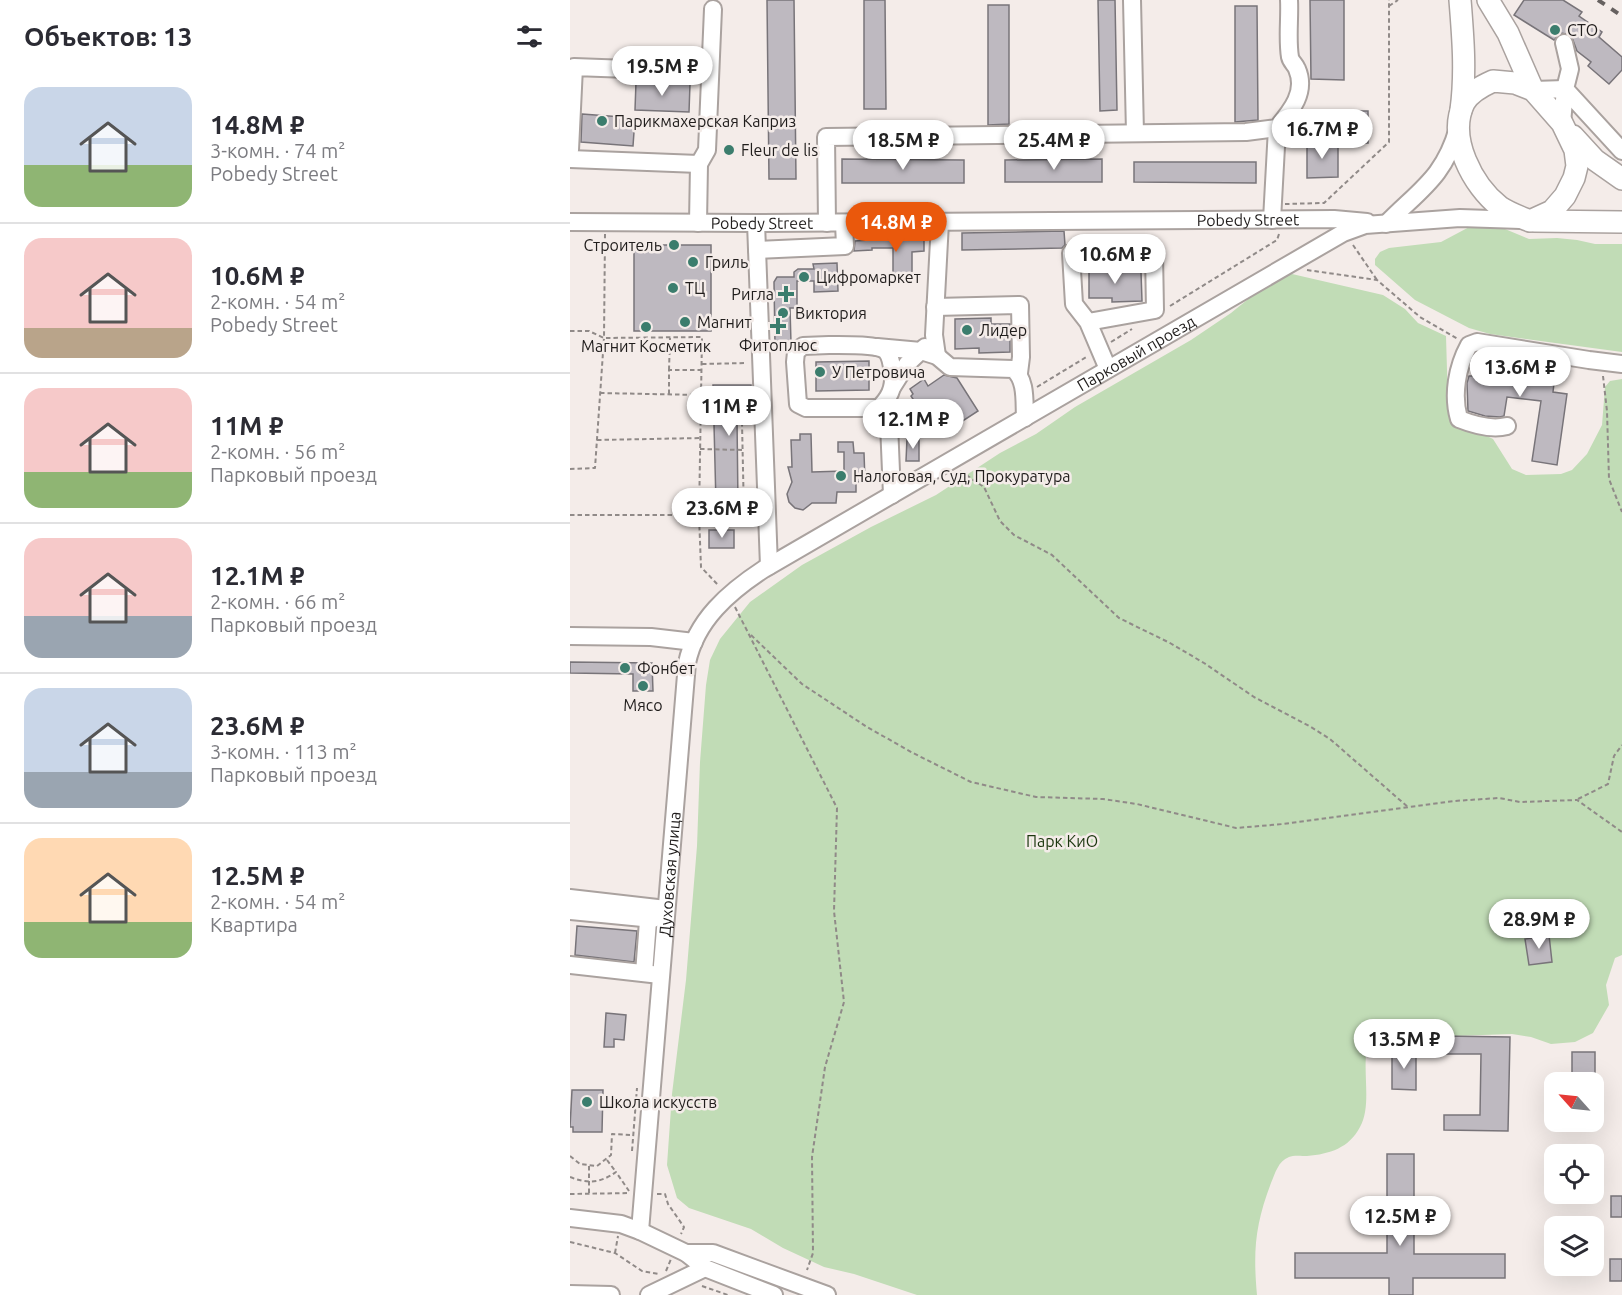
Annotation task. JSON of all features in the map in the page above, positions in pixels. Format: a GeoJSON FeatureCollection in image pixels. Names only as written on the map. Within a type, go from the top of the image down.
{"type":"FeatureCollection","features":[{"type":"Feature","properties":{"kind":"main road"},"geometry":{"type":"LineString","coordinates":[[1460,0],[1464,69],[1460,117]]}},
{"type":"Feature","properties":{"kind":"main road"},"geometry":{"type":"LineString","coordinates":[[1488,0],[1508,33],[1533,90],[1595,160],[1622,179]]}},
{"type":"Feature","properties":{"kind":"main road"},"geometry":{"type":"LineString","coordinates":[[1533,90],[1515,84],[1493,81],[1468,97],[1458,127],[1462,150],[1475,178],[1502,209],[1530,221],[1622,222]]}},
{"type":"Feature","properties":{"kind":"main road"},"geometry":{"type":"LineString","coordinates":[[1530,221],[1552,211],[1565,196],[1574,178],[1577,157],[1565,127]]}},
{"type":"Feature","properties":{"kind":"street"},"geometry":{"type":"LineString","coordinates":[[1132,0],[1135,133]]}},
{"type":"Feature","properties":{"kind":"street"},"geometry":{"type":"LineString","coordinates":[[1275,219],[1277,128],[1295,107],[1298,95],[1299,78],[1290,59],[1289,0]]}},
{"type":"Feature","properties":{"kind":"street"},"geometry":{"type":"LineString","coordinates":[[698,223],[699,164],[707,150],[712,9]]}},
{"type":"Feature","properties":{"kind":"street"},"geometry":{"type":"LineString","coordinates":[[1564,43],[1570,69],[1565,89],[1565,127]]}},
{"type":"Feature","properties":{"kind":"street"},"geometry":{"type":"LineString","coordinates":[[699,164],[570,158],[574,67],[710,72]]}},
{"type":"Feature","properties":{"kind":"street"},"geometry":{"type":"LineString","coordinates":[[1533,90],[1565,89],[1622,151]]}},
{"type":"Feature","properties":{"kind":"street"},"geometry":{"type":"LineString","coordinates":[[1386,224],[1437,174],[1450,152],[1460,117]]}},
{"type":"Feature","properties":{"kind":"street"},"geometry":{"type":"LineString","coordinates":[[827,223],[826,137],[1246,132],[1277,128]]}},
{"type":"Feature","properties":{"kind":"street"},"geometry":{"type":"LineString","coordinates":[[1605,133],[1622,133]]}},
{"type":"Feature","properties":{"kind":"street","name":"Парковый проезд"},"geometry":{"type":"LineString","coordinates":[[694,642],[711,614],[728,596],[741,584],[769,566],[1343,233],[1365,225],[1460,218],[1530,221]]}},
{"type":"Feature","properties":{"kind":"street","name":"Pobedy Street"},"geometry":{"type":"LineString","coordinates":[[570,222],[844,223],[1334,219],[1386,224]]}},
{"type":"Feature","properties":{"kind":"street"},"geometry":{"type":"LineString","coordinates":[[929,354],[934,335],[940,222]]}},
{"type":"Feature","properties":{"kind":"street"},"geometry":{"type":"LineString","coordinates":[[756,223],[769,566]]}},
{"type":"Feature","properties":{"kind":"street"},"geometry":{"type":"LineString","coordinates":[[757,250],[845,246],[844,223]]}},
{"type":"Feature","properties":{"kind":"street"},"geometry":{"type":"LineString","coordinates":[[1088,322],[1155,310],[1154,253],[1071,252],[1074,304],[1088,322],[1108,369]]}},
{"type":"Feature","properties":{"kind":"street"},"geometry":{"type":"LineString","coordinates":[[935,306],[1020,305],[1019,373],[1022,380],[1025,418]]}},
{"type":"Feature","properties":{"kind":"street"},"geometry":{"type":"LineString","coordinates":[[1508,426],[1498,428],[1471,424],[1459,419],[1455,404],[1456,391],[1463,357],[1469,345],[1477,342],[1622,363]]}},
{"type":"Feature","properties":{"kind":"street"},"geometry":{"type":"LineString","coordinates":[[929,354],[907,364],[891,393],[879,408],[806,408],[798,404],[795,362],[796,352],[803,346],[877,347],[929,354],[950,367],[1013,369],[1019,373]]}},
{"type":"Feature","properties":{"kind":"street"},"geometry":{"type":"LineString","coordinates":[[877,347],[886,351],[891,361],[892,495]]}},
{"type":"Feature","properties":{"kind":"street"},"geometry":{"type":"LineString","coordinates":[[570,636],[651,637],[694,642]]}},
{"type":"Feature","properties":{"kind":"street","name":"Духовская улица"},"geometry":{"type":"LineString","coordinates":[[639,1231],[657,914],[686,669],[694,642]]}},
{"type":"Feature","properties":{"kind":"street"},"geometry":{"type":"LineString","coordinates":[[570,898],[657,914]]}},
{"type":"Feature","properties":{"kind":"street"},"geometry":{"type":"LineString","coordinates":[[570,911],[657,914]]}},
{"type":"Feature","properties":{"kind":"street"},"geometry":{"type":"LineString","coordinates":[[570,964],[652,974]]}},
{"type":"Feature","properties":{"kind":"street"},"geometry":{"type":"LineString","coordinates":[[570,1218],[621,1224],[686,1253],[705,1269],[767,1294],[772,1274]]}},
{"type":"Feature","properties":{"kind":"street"},"geometry":{"type":"LineString","coordinates":[[686,1253],[713,1253],[827,1295]]}},
{"type":"Feature","properties":{"kind":"street"},"geometry":{"type":"LineString","coordinates":[[649,1295],[705,1269]]}},
{"type":"Feature","properties":{"kind":"street"},"geometry":{"type":"LineString","coordinates":[[570,1294],[611,1295]]}},
{"type":"Feature","properties":{"kind":"path"},"geometry":{"type":"LineString","coordinates":[[1169,306],[1277,240],[1275,219],[1324,203],[1389,142],[1389,0]]}},
{"type":"Feature","properties":{"kind":"path"},"geometry":{"type":"LineString","coordinates":[[1389,6],[1398,0]]}},
{"type":"Feature","properties":{"kind":"path"},"geometry":{"type":"LineString","coordinates":[[570,469],[595,468],[604,338],[605,222]]}},
{"type":"Feature","properties":{"kind":"path"},"geometry":{"type":"LineString","coordinates":[[1286,266],[1377,280],[1420,317],[1469,345]]}},
{"type":"Feature","properties":{"kind":"path"},"geometry":{"type":"LineString","coordinates":[[1023,395],[1139,325]]}},
{"type":"Feature","properties":{"kind":"path"},"geometry":{"type":"LineString","coordinates":[[570,331],[589,331],[604,338],[702,338],[699,516],[701,567],[728,596],[749,633],[837,808],[834,911],[844,1002],[825,1067],[813,1157],[813,1253],[807,1270]]}},
{"type":"Feature","properties":{"kind":"path"},"geometry":{"type":"LineString","coordinates":[[669,394],[670,338]]}},
{"type":"Feature","properties":{"kind":"path"},"geometry":{"type":"LineString","coordinates":[[1601,361],[1607,411],[1609,479],[1622,512]]}},
{"type":"Feature","properties":{"kind":"path"},"geometry":{"type":"LineString","coordinates":[[702,364],[761,363]]}},
{"type":"Feature","properties":{"kind":"path"},"geometry":{"type":"LineString","coordinates":[[669,370],[702,370]]}},
{"type":"Feature","properties":{"kind":"path"},"geometry":{"type":"LineString","coordinates":[[600,393],[701,395]]}},
{"type":"Feature","properties":{"kind":"path"},"geometry":{"type":"LineString","coordinates":[[570,515],[744,515],[742,423]]}},
{"type":"Feature","properties":{"kind":"path"},"geometry":{"type":"LineString","coordinates":[[597,440],[701,438]]}},
{"type":"Feature","properties":{"kind":"path"},"geometry":{"type":"LineString","coordinates":[[700,449],[742,450]]}},
{"type":"Feature","properties":{"kind":"path"},"geometry":{"type":"LineString","coordinates":[[970,476],[984,487],[1000,521],[1014,535],[1052,555],[1119,618],[1170,643],[1254,697],[1330,739],[1409,808]]}},
{"type":"Feature","properties":{"kind":"path"},"geometry":{"type":"LineString","coordinates":[[749,633],[802,684],[867,727],[971,782],[1036,797],[1103,799],[1137,804],[1236,828],[1499,798],[1520,802],[1577,800],[1608,783],[1614,756],[1622,745]]}},
{"type":"Feature","properties":{"kind":"path"},"geometry":{"type":"LineString","coordinates":[[1577,800],[1622,832]]}},
{"type":"Feature","properties":{"kind":"path"},"geometry":{"type":"LineString","coordinates":[[570,1156],[575,1161],[597,1166],[611,1155],[612,1134],[630,1135]]}},
{"type":"Feature","properties":{"kind":"path"},"geometry":{"type":"LineString","coordinates":[[570,1194],[631,1193],[607,1160]]}},
{"type":"Feature","properties":{"kind":"path"},"geometry":{"type":"LineString","coordinates":[[570,1165],[575,1161]]}},
{"type":"Feature","properties":{"kind":"path"},"geometry":{"type":"LineString","coordinates":[[589,1166],[589,1194]]}},
{"type":"Feature","properties":{"kind":"path"},"geometry":{"type":"LineString","coordinates":[[570,1177],[589,1182],[599,1181],[616,1172]]}},
{"type":"Feature","properties":{"kind":"path"},"geometry":{"type":"LineString","coordinates":[[570,1242],[615,1253],[642,1271],[683,1279],[728,1295]]}},
{"type":"Feature","properties":{"kind":"green space"},"geometry":{"type":"Polygon","coordinates":[[[1493,224],[1529,239],[1557,238],[1595,244],[1622,244],[1622,352],[1490,334],[1469,328],[1415,300],[1375,265],[1375,259],[1380,252],[1389,248],[1441,242],[1473,225],[1493,224]]]}},
{"type":"Feature","properties":{"kind":"green space","name":"Парк КиО"},"geometry":{"type":"Polygon","coordinates":[[[1292,274],[1383,295],[1405,309],[1418,323],[1446,336],[1448,404],[1455,420],[1464,430],[1493,439],[1512,469],[1526,475],[1561,474],[1572,470],[1587,454],[1602,425],[1605,387],[1610,381],[1622,379],[1622,955],[1615,958],[1606,985],[1609,1005],[1593,1033],[1575,1042],[1551,1044],[1531,1037],[1512,1034],[1453,1036],[1374,1029],[1366,1052],[1364,1116],[1356,1134],[1338,1149],[1315,1155],[1289,1157],[1282,1161],[1276,1172],[1258,1225],[1255,1265],[1257,1295],[917,1295],[854,1274],[824,1267],[783,1248],[751,1229],[689,1208],[677,1198],[667,1165],[697,846],[706,685],[710,660],[720,639],[750,602],[802,565],[936,495],[1000,453],[1036,434],[1075,407],[1191,340],[1231,313],[1274,278],[1292,274]]]}},
{"type":"Feature","properties":{"kind":"building"},"geometry":{"type":"Polygon","coordinates":[[[767,0],[794,0],[796,179],[769,179],[767,0]]]}},
{"type":"Feature","properties":{"kind":"building"},"geometry":{"type":"Polygon","coordinates":[[[864,0],[885,0],[886,109],[864,109],[864,0]]]}},
{"type":"Feature","properties":{"kind":"building"},"geometry":{"type":"Polygon","coordinates":[[[1098,0],[1115,0],[1117,110],[1100,111],[1098,0]]]}},
{"type":"Feature","properties":{"kind":"building"},"geometry":{"type":"Polygon","coordinates":[[[1310,0],[1344,0],[1344,80],[1311,79],[1310,0]]]}},
{"type":"Feature","properties":{"kind":"building"},"geometry":{"type":"Polygon","coordinates":[[[1524,0],[1563,0],[1582,12],[1579,16],[1602,32],[1599,37],[1622,57],[1622,70],[1609,84],[1588,66],[1591,62],[1577,51],[1571,35],[1561,33],[1554,40],[1514,15],[1524,0]]]}},
{"type":"Feature","properties":{"kind":"building"},"geometry":{"type":"Polygon","coordinates":[[[988,5],[1009,5],[1009,124],[988,125],[988,5]]]}},
{"type":"Feature","properties":{"kind":"building"},"geometry":{"type":"Polygon","coordinates":[[[1235,6],[1257,6],[1258,120],[1235,122],[1235,6]]]}},
{"type":"Feature","properties":{"kind":"building"},"geometry":{"type":"Polygon","coordinates":[[[636,82],[690,84],[689,112],[635,110],[636,82]]]}},
{"type":"Feature","properties":{"kind":"building"},"geometry":{"type":"Polygon","coordinates":[[[1338,111],[1368,111],[1368,143],[1338,143],[1338,111]]]}},
{"type":"Feature","properties":{"kind":"building"},"geometry":{"type":"Polygon","coordinates":[[[582,114],[635,118],[633,146],[581,142],[582,114]]]}},
{"type":"Feature","properties":{"kind":"building"},"geometry":{"type":"Polygon","coordinates":[[[1338,143],[1338,177],[1307,178],[1307,144],[1338,143]]]}},
{"type":"Feature","properties":{"kind":"building"},"geometry":{"type":"Polygon","coordinates":[[[842,159],[964,160],[964,183],[842,183],[842,159]]]}},
{"type":"Feature","properties":{"kind":"building"},"geometry":{"type":"Polygon","coordinates":[[[1102,159],[1102,182],[1005,182],[1005,160],[1102,159]]]}},
{"type":"Feature","properties":{"kind":"building"},"geometry":{"type":"Polygon","coordinates":[[[1134,162],[1256,162],[1256,183],[1134,182],[1134,162]]]}},
{"type":"Feature","properties":{"kind":"building"},"geometry":{"type":"Polygon","coordinates":[[[1064,231],[1065,245],[1062,248],[962,250],[962,233],[1064,231]]]}},
{"type":"Feature","properties":{"kind":"building"},"geometry":{"type":"Polygon","coordinates":[[[884,237],[924,238],[924,251],[912,252],[912,279],[893,279],[893,248],[854,251],[855,241],[884,239],[884,237]]]}},
{"type":"Feature","properties":{"kind":"building","name":"ТЦ"},"geometry":{"type":"Polygon","coordinates":[[[634,245],[711,245],[711,331],[634,331],[634,245]]]}},
{"type":"Feature","properties":{"kind":"building"},"geometry":{"type":"Polygon","coordinates":[[[837,263],[838,291],[814,292],[814,281],[797,281],[797,308],[790,308],[791,343],[775,345],[774,282],[777,277],[794,277],[794,272],[798,269],[814,269],[813,264],[837,263]]]}},
{"type":"Feature","properties":{"kind":"building"},"geometry":{"type":"Polygon","coordinates":[[[1124,268],[1125,272],[1141,272],[1142,301],[1112,302],[1112,298],[1089,298],[1089,269],[1124,268]]]}},
{"type":"Feature","properties":{"kind":"building"},"geometry":{"type":"Polygon","coordinates":[[[991,318],[991,324],[1010,324],[1010,352],[979,353],[979,348],[955,349],[955,319],[991,318]]]}},
{"type":"Feature","properties":{"kind":"building"},"geometry":{"type":"Polygon","coordinates":[[[1478,356],[1556,366],[1553,392],[1567,394],[1557,465],[1532,461],[1541,401],[1507,397],[1504,416],[1500,417],[1468,411],[1467,383],[1469,376],[1475,376],[1478,356]]]}},
{"type":"Feature","properties":{"kind":"building"},"geometry":{"type":"Polygon","coordinates":[[[869,361],[869,390],[816,391],[816,362],[869,361]]]}},
{"type":"Feature","properties":{"kind":"building"},"geometry":{"type":"Polygon","coordinates":[[[944,375],[957,378],[978,411],[938,437],[911,396],[913,394],[910,389],[924,379],[928,386],[944,375]]]}},
{"type":"Feature","properties":{"kind":"building"},"geometry":{"type":"Polygon","coordinates":[[[713,385],[751,385],[752,419],[737,419],[738,504],[716,504],[713,385]]]}},
{"type":"Feature","properties":{"kind":"building","name":"Налоговая, Суд, Прокуратура"},"geometry":{"type":"Polygon","coordinates":[[[800,434],[811,434],[812,472],[844,471],[844,452],[838,452],[838,442],[853,442],[854,453],[864,453],[865,481],[856,482],[856,492],[837,492],[836,503],[812,503],[803,510],[795,508],[789,502],[787,494],[792,482],[788,467],[792,467],[791,440],[800,440],[800,434]]]}},
{"type":"Feature","properties":{"kind":"building"},"geometry":{"type":"Polygon","coordinates":[[[907,439],[919,440],[919,461],[906,461],[907,439]]]}},
{"type":"Feature","properties":{"kind":"building"},"geometry":{"type":"Polygon","coordinates":[[[709,530],[734,530],[734,548],[709,548],[709,530]]]}},
{"type":"Feature","properties":{"kind":"building"},"geometry":{"type":"Polygon","coordinates":[[[570,662],[652,663],[653,691],[633,691],[633,674],[570,673],[570,662]]]}},
{"type":"Feature","properties":{"kind":"building"},"geometry":{"type":"Polygon","coordinates":[[[577,926],[637,931],[634,962],[575,955],[577,926]]]}},
{"type":"Feature","properties":{"kind":"building"},"geometry":{"type":"Polygon","coordinates":[[[1549,935],[1552,962],[1529,965],[1525,939],[1549,935]]]}},
{"type":"Feature","properties":{"kind":"building"},"geometry":{"type":"Polygon","coordinates":[[[606,1013],[626,1015],[624,1040],[614,1039],[614,1047],[604,1047],[606,1013]]]}},
{"type":"Feature","properties":{"kind":"building"},"geometry":{"type":"Polygon","coordinates":[[[1441,1036],[1510,1037],[1508,1131],[1444,1130],[1444,1115],[1480,1115],[1481,1054],[1441,1054],[1441,1036]]]}},
{"type":"Feature","properties":{"kind":"building"},"geometry":{"type":"Polygon","coordinates":[[[1392,1051],[1416,1052],[1416,1090],[1392,1089],[1392,1051]]]}},
{"type":"Feature","properties":{"kind":"building"},"geometry":{"type":"Polygon","coordinates":[[[1572,1052],[1595,1052],[1595,1072],[1572,1072],[1572,1052]]]}},
{"type":"Feature","properties":{"kind":"building","name":"Школа искусств"},"geometry":{"type":"Polygon","coordinates":[[[572,1090],[603,1090],[602,1132],[573,1132],[573,1127],[570,1127],[572,1090]]]}},
{"type":"Feature","properties":{"kind":"building"},"geometry":{"type":"Polygon","coordinates":[[[1387,1154],[1414,1154],[1414,1254],[1505,1254],[1505,1278],[1413,1278],[1413,1295],[1389,1295],[1389,1278],[1295,1278],[1295,1253],[1387,1253],[1387,1154]]]}},
{"type":"Feature","properties":{"kind":"building"},"geometry":{"type":"Polygon","coordinates":[[[1611,1196],[1622,1196],[1622,1217],[1611,1217],[1611,1196]]]}},
{"type":"Feature","properties":{"kind":"building"},"geometry":{"type":"Polygon","coordinates":[[[1610,1259],[1622,1259],[1622,1281],[1610,1281],[1610,1259]]]}},
{"type":"Feature","properties":{"kind":"railway"},"geometry":{"type":"LineString","coordinates":[[1598,0],[1622,16]]}},
{"type":"Feature","properties":{"kind":"place","name":"СТО"},"geometry":{"type":"Point","coordinates":[1555,30]}},
{"type":"Feature","properties":{"kind":"place","name":"Парикмахерская Каприз"},"geometry":{"type":"Point","coordinates":[602,121]}},
{"type":"Feature","properties":{"kind":"place","name":"Fleur de lis"},"geometry":{"type":"Point","coordinates":[729,150]}},
{"type":"Feature","properties":{"kind":"place","name":"Строитель"},"geometry":{"type":"Point","coordinates":[674,245]}},
{"type":"Feature","properties":{"kind":"place","name":"Гриль"},"geometry":{"type":"Point","coordinates":[693,262]}},
{"type":"Feature","properties":{"kind":"place","name":"Цифромаркет"},"geometry":{"type":"Point","coordinates":[804,277]}},
{"type":"Feature","properties":{"kind":"place","name":"ТЦ"},"geometry":{"type":"Point","coordinates":[673,288]}},
{"type":"Feature","properties":{"kind":"place","name":"Ригла"},"geometry":{"type":"Point","coordinates":[786,294]}},
{"type":"Feature","properties":{"kind":"place","name":"Виктория"},"geometry":{"type":"Point","coordinates":[783,313]}},
{"type":"Feature","properties":{"kind":"place","name":"Магнит"},"geometry":{"type":"Point","coordinates":[685,322]}},
{"type":"Feature","properties":{"kind":"place","name":"Фитоплюс"},"geometry":{"type":"Point","coordinates":[778,326]}},
{"type":"Feature","properties":{"kind":"place","name":"Магнит Косметик"},"geometry":{"type":"Point","coordinates":[646,327]}},
{"type":"Feature","properties":{"kind":"place","name":"Лидер"},"geometry":{"type":"Point","coordinates":[967,330]}},
{"type":"Feature","properties":{"kind":"place","name":"У Петровича"},"geometry":{"type":"Point","coordinates":[820,372]}},
{"type":"Feature","properties":{"kind":"place","name":"Налоговая, Суд, Прокуратура"},"geometry":{"type":"Point","coordinates":[841,476]}},
{"type":"Feature","properties":{"kind":"place","name":"Фонбет"},"geometry":{"type":"Point","coordinates":[625,668]}},
{"type":"Feature","properties":{"kind":"place","name":"Мясо"},"geometry":{"type":"Point","coordinates":[643,686]}},
{"type":"Feature","properties":{"kind":"place","name":"Школа искусств"},"geometry":{"type":"Point","coordinates":[587,1102]}}]}
